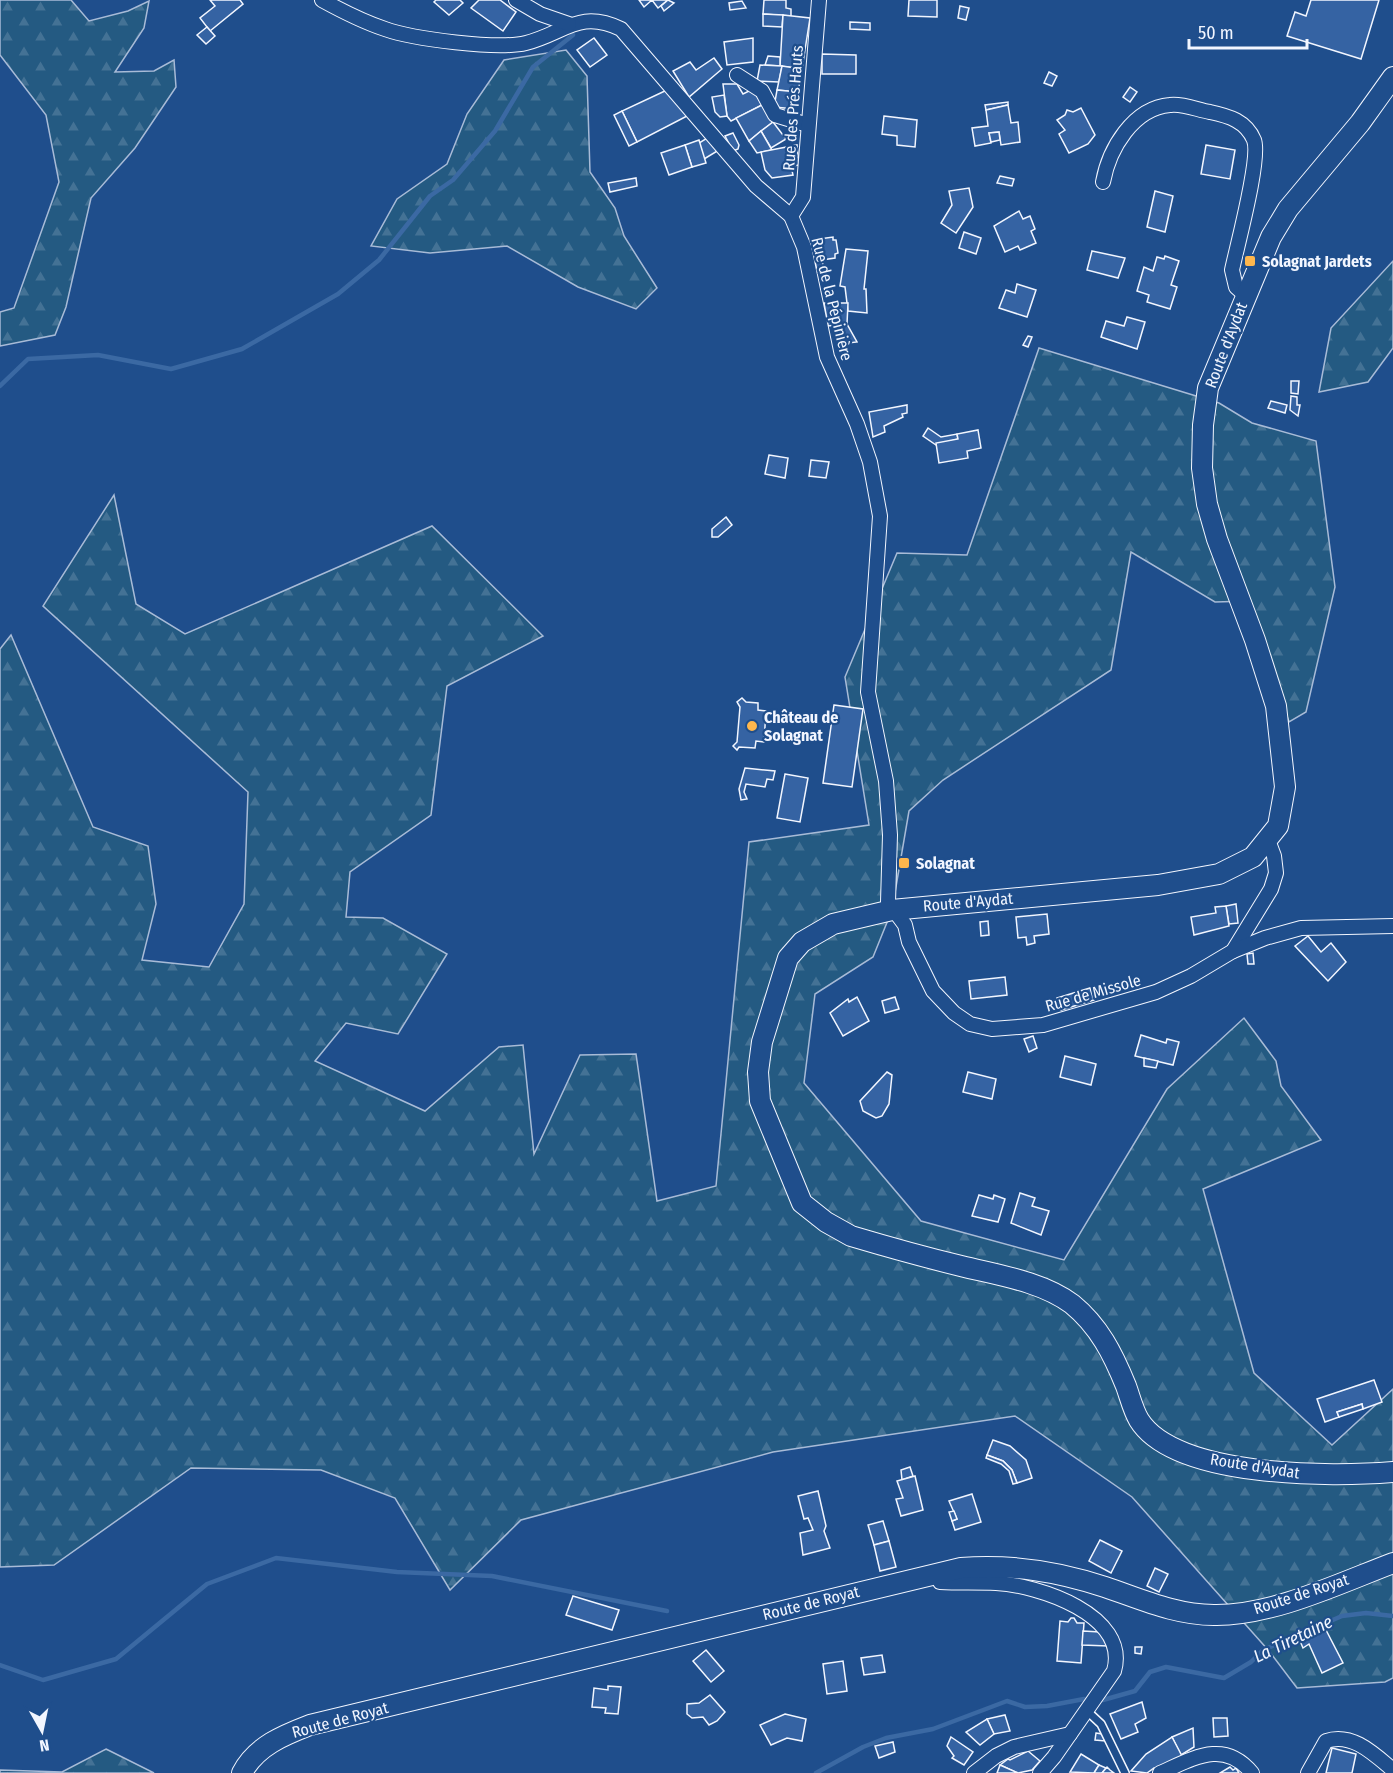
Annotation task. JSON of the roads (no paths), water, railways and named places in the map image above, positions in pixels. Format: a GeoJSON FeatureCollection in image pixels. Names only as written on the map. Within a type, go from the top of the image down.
{"type":"FeatureCollection","features":[{"type":"Feature","properties":{"kind":"main road","name":"Route d'Aydat"},"geometry":{"type":"LineString","coordinates":[[1393,77],[1360,123],[1288,209],[1271,237],[1208,388],[1203,426],[1202,468],[1207,504],[1217,539],[1255,640],[1276,706],[1285,787],[1278,826],[1268,840],[1243,864],[1204,878],[1158,885],[892,910],[833,924],[802,942],[788,958],[777,987],[762,1041],[758,1072],[760,1101],[802,1203],[826,1222],[851,1236],[1026,1282],[1071,1304],[1096,1327],[1113,1353],[1139,1420],[1164,1443],[1192,1456],[1227,1465],[1299,1474],[1393,1472]]}},
{"type":"Feature","properties":{"kind":"main road","name":"Route de Royat"},"geometry":{"type":"LineString","coordinates":[[242,1773],[261,1750],[275,1740],[310,1725],[936,1572],[990,1565],[1022,1566],[1066,1575],[1182,1612],[1216,1615],[1251,1611],[1294,1599],[1393,1563]]}},
{"type":"Feature","properties":{"kind":"street","name":"Rue de la Pépinière"},"geometry":{"type":"LineString","coordinates":[[322,0],[386,30],[460,42],[526,43],[581,21],[600,22],[621,29],[756,186],[791,216],[804,247],[827,357],[857,424],[870,462],[880,516],[868,692],[886,781],[890,835],[888,902],[892,910]]}},
{"type":"Feature","properties":{"kind":"street"},"geometry":{"type":"LineString","coordinates":[[516,0],[540,14],[569,24]]}},
{"type":"Feature","properties":{"kind":"street","name":"Rue des Prés Hauts"},"geometry":{"type":"LineString","coordinates":[[791,216],[803,197],[819,0]]}},
{"type":"Feature","properties":{"kind":"street"},"geometry":{"type":"LineString","coordinates":[[736,75],[762,91],[775,115],[808,125]]}},
{"type":"Feature","properties":{"kind":"street"},"geometry":{"type":"LineString","coordinates":[[1103,182],[1107,160],[1134,122],[1152,108],[1172,104],[1232,118],[1246,125],[1255,142],[1255,162],[1232,270],[1236,287],[1245,296]]}},
{"type":"Feature","properties":{"kind":"street","name":"Rue de Missole"},"geometry":{"type":"LineString","coordinates":[[892,910],[905,925],[909,942],[933,991],[954,1013],[970,1024],[992,1029],[1042,1024],[1156,992],[1191,976],[1233,951],[1275,881],[1274,856],[1268,840]]}},
{"type":"Feature","properties":{"kind":"street"},"geometry":{"type":"LineString","coordinates":[[1233,951],[1265,938],[1301,928],[1393,926]]}},
{"type":"Feature","properties":{"kind":"street"},"geometry":{"type":"LineString","coordinates":[[936,1572],[940,1582],[996,1583],[1026,1587],[1062,1599],[1107,1628],[1116,1647],[1117,1658],[1114,1671],[1040,1773]]}},
{"type":"Feature","properties":{"kind":"street"},"geometry":{"type":"LineString","coordinates":[[974,1773],[996,1756],[1014,1748],[1070,1734]]}},
{"type":"Feature","properties":{"kind":"street"},"geometry":{"type":"LineString","coordinates":[[1308,1773],[1326,1741],[1336,1738],[1366,1746],[1393,1770]]}},
{"type":"Feature","properties":{"kind":"street"},"geometry":{"type":"LineString","coordinates":[[1161,1773],[1204,1755],[1216,1754],[1231,1755],[1244,1762],[1252,1773]]}},
{"type":"Feature","properties":{"kind":"lane"},"geometry":{"type":"LineString","coordinates":[[1086,1710],[1101,1724],[1125,1773]]}},
{"type":"Feature","properties":{"kind":"waterway"},"geometry":{"type":"LineString","coordinates":[[0,386],[28,359],[98,355],[171,369],[242,349],[338,294],[379,260],[430,196],[453,180],[495,131],[533,67],[573,35]]}},
{"type":"Feature","properties":{"kind":"waterway"},"geometry":{"type":"LineString","coordinates":[[0,1665],[43,1680],[116,1659],[207,1584],[276,1558],[397,1572],[492,1576],[667,1611]]}},
{"type":"Feature","properties":{"kind":"waterway","name":"La Tiretaine"},"geometry":{"type":"LineString","coordinates":[[1103,1700],[1135,1691],[1150,1672],[1166,1667],[1224,1678],[1251,1662],[1263,1650],[1342,1616],[1366,1613],[1393,1616]]}},
{"type":"Feature","properties":{"kind":"waterway","name":"La Tiretaine"},"geometry":{"type":"LineString","coordinates":[[816,1773],[863,1747],[886,1738],[933,1729],[1007,1701],[1025,1707],[1047,1706],[1084,1699]]}},
{"type":"Feature","properties":{"kind":"place","name":"Solagnat Jardets"},"geometry":{"type":"Point","coordinates":[1250,261]}},
{"type":"Feature","properties":{"kind":"place","name":"Château de Solagnat"},"geometry":{"type":"Point","coordinates":[752,726]}},
{"type":"Feature","properties":{"kind":"place","name":"Solagnat"},"geometry":{"type":"Point","coordinates":[904,863]}}]}
